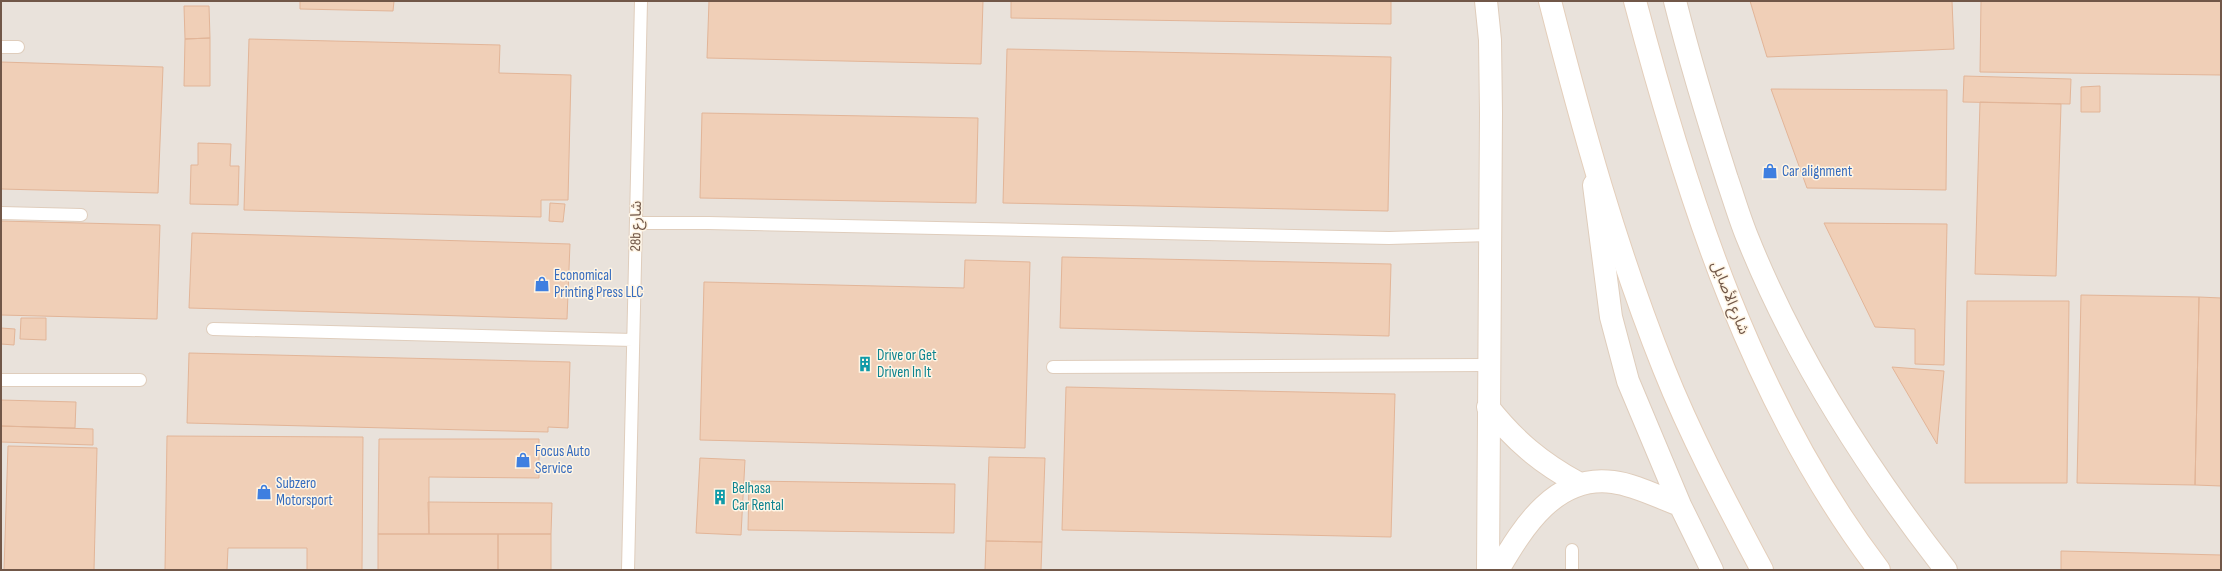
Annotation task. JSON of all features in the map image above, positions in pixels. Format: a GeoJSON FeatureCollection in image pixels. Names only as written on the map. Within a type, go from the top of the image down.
{"type":"FeatureCollection","features":[{"type":"Feature","properties":{"kind":"street"},"geometry":{"type":"LineString","coordinates":[[1486,1],[1491,113],[1488,366],[1488,570]]}},
{"type":"Feature","properties":{"kind":"street"},"geometry":{"type":"LineString","coordinates":[[1550,1],[1591,158],[1624,265],[1664,370],[1711,473],[1762,570]]}},
{"type":"Feature","properties":{"kind":"street","name":"شارع الأصايل"},"geometry":{"type":"LineString","coordinates":[[1635,1],[1676,147],[1703,227],[1757,365],[1793,435],[1828,496],[1879,570]]}},
{"type":"Feature","properties":{"kind":"street"},"geometry":{"type":"LineString","coordinates":[[1675,1],[1691,64],[1747,239],[1776,301],[1841,421],[1913,528],[1946,570]]}},
{"type":"Feature","properties":{"kind":"street"},"geometry":{"type":"LineString","coordinates":[[1591,158],[1612,317],[1618,349],[1628,381],[1680,505],[1712,570]]}},
{"type":"Feature","properties":{"kind":"street"},"geometry":{"type":"LineString","coordinates":[[1488,407],[1506,430],[1528,451],[1552,468],[1578,483]]}},
{"type":"Feature","properties":{"kind":"street"},"geometry":{"type":"LineString","coordinates":[[1498,570],[1526,525],[1553,499],[1578,483],[1596,481],[1614,482],[1631,486],[1680,505]]}},
{"type":"Feature","properties":{"kind":"lane","name":"28b شارع"},"geometry":{"type":"LineString","coordinates":[[628,570],[641,1]]}},
{"type":"Feature","properties":{"kind":"lane"},"geometry":{"type":"LineString","coordinates":[[1,47],[18,47]]}},
{"type":"Feature","properties":{"kind":"lane"},"geometry":{"type":"LineString","coordinates":[[1,213],[81,215]]}},
{"type":"Feature","properties":{"kind":"lane"},"geometry":{"type":"LineString","coordinates":[[636,223],[723,223],[1389,238],[1490,235]]}},
{"type":"Feature","properties":{"kind":"lane"},"geometry":{"type":"LineString","coordinates":[[213,329],[633,340]]}},
{"type":"Feature","properties":{"kind":"lane"},"geometry":{"type":"LineString","coordinates":[[1053,367],[1488,366]]}},
{"type":"Feature","properties":{"kind":"lane"},"geometry":{"type":"LineString","coordinates":[[1,380],[140,380]]}},
{"type":"Feature","properties":{"kind":"lane"},"geometry":{"type":"LineString","coordinates":[[1572,550],[1572,570]]}},
{"type":"Feature","properties":{"kind":"shaded area"},"geometry":{"type":"Polygon","coordinates":[[[1,1],[2221,1],[2221,570],[1,570],[1,1]]]}},
{"type":"Feature","properties":{"kind":"building"},"geometry":{"type":"Polygon","coordinates":[[[300,1],[394,1],[393,11],[300,9],[300,1]]]}},
{"type":"Feature","properties":{"kind":"building"},"geometry":{"type":"Polygon","coordinates":[[[709,1],[983,1],[981,64],[707,58],[709,1]]]}},
{"type":"Feature","properties":{"kind":"building"},"geometry":{"type":"Polygon","coordinates":[[[1011,1],[1391,1],[1391,24],[1011,18],[1011,1]]]}},
{"type":"Feature","properties":{"kind":"building"},"geometry":{"type":"Polygon","coordinates":[[[1750,1],[1952,1],[1954,49],[1767,57],[1750,1]]]}},
{"type":"Feature","properties":{"kind":"building"},"geometry":{"type":"Polygon","coordinates":[[[1981,1],[2221,1],[2221,75],[1980,72],[1981,1]]]}},
{"type":"Feature","properties":{"kind":"building"},"geometry":{"type":"Polygon","coordinates":[[[184,6],[209,6],[210,38],[185,39],[184,6]]]}},
{"type":"Feature","properties":{"kind":"building"},"geometry":{"type":"Polygon","coordinates":[[[210,38],[210,86],[184,86],[185,39],[210,38]]]}},
{"type":"Feature","properties":{"kind":"building"},"geometry":{"type":"Polygon","coordinates":[[[249,39],[500,45],[499,73],[571,75],[568,200],[541,200],[541,217],[244,210],[249,39]]]}},
{"type":"Feature","properties":{"kind":"building"},"geometry":{"type":"Polygon","coordinates":[[[1007,49],[1391,57],[1388,211],[1003,203],[1007,49]]]}},
{"type":"Feature","properties":{"kind":"building"},"geometry":{"type":"Polygon","coordinates":[[[1,62],[163,67],[158,193],[1,189],[1,62]]]}},
{"type":"Feature","properties":{"kind":"building"},"geometry":{"type":"Polygon","coordinates":[[[1964,76],[2071,79],[2070,104],[1963,102],[1964,76]]]}},
{"type":"Feature","properties":{"kind":"building"},"geometry":{"type":"Polygon","coordinates":[[[2100,86],[2100,112],[2081,112],[2081,87],[2100,86]]]}},
{"type":"Feature","properties":{"kind":"building"},"geometry":{"type":"Polygon","coordinates":[[[1771,89],[1947,90],[1946,190],[1807,188],[1771,89]]]}},
{"type":"Feature","properties":{"kind":"building"},"geometry":{"type":"Polygon","coordinates":[[[1980,102],[2061,104],[2056,276],[1975,274],[1980,102]]]}},
{"type":"Feature","properties":{"kind":"building"},"geometry":{"type":"Polygon","coordinates":[[[702,113],[978,118],[976,203],[700,198],[702,113]]]}},
{"type":"Feature","properties":{"kind":"building"},"geometry":{"type":"Polygon","coordinates":[[[198,143],[231,144],[230,166],[239,166],[238,205],[190,204],[191,165],[198,165],[198,143]]]}},
{"type":"Feature","properties":{"kind":"building"},"geometry":{"type":"Polygon","coordinates":[[[550,203],[565,204],[563,222],[549,221],[550,203]]]}},
{"type":"Feature","properties":{"kind":"building"},"geometry":{"type":"Polygon","coordinates":[[[1,221],[160,225],[157,319],[1,315],[1,221]]]}},
{"type":"Feature","properties":{"kind":"building"},"geometry":{"type":"Polygon","coordinates":[[[1824,223],[1947,224],[1944,365],[1915,364],[1915,329],[1875,327],[1824,223]]]}},
{"type":"Feature","properties":{"kind":"building"},"geometry":{"type":"Polygon","coordinates":[[[192,233],[570,244],[567,319],[189,308],[192,233]]]}},
{"type":"Feature","properties":{"kind":"building"},"geometry":{"type":"Polygon","coordinates":[[[1062,257],[1391,264],[1389,336],[1060,328],[1062,257]]]}},
{"type":"Feature","properties":{"kind":"building","name":"Drive or Get Driven In It"},"geometry":{"type":"Polygon","coordinates":[[[965,260],[1030,262],[1025,448],[700,440],[704,282],[964,288],[965,260]]]}},
{"type":"Feature","properties":{"kind":"building"},"geometry":{"type":"Polygon","coordinates":[[[2081,295],[2199,297],[2195,485],[2077,483],[2081,295]]]}},
{"type":"Feature","properties":{"kind":"building"},"geometry":{"type":"Polygon","coordinates":[[[2199,297],[2221,298],[2221,486],[2195,485],[2199,297]]]}},
{"type":"Feature","properties":{"kind":"building"},"geometry":{"type":"Polygon","coordinates":[[[1967,301],[2069,301],[2067,483],[1965,483],[1967,301]]]}},
{"type":"Feature","properties":{"kind":"building"},"geometry":{"type":"Polygon","coordinates":[[[21,318],[46,318],[46,340],[20,339],[21,318]]]}},
{"type":"Feature","properties":{"kind":"building"},"geometry":{"type":"Polygon","coordinates":[[[1,328],[15,329],[14,345],[1,344],[1,328]]]}},
{"type":"Feature","properties":{"kind":"building"},"geometry":{"type":"Polygon","coordinates":[[[189,353],[570,362],[568,428],[548,427],[548,432],[187,423],[189,353]]]}},
{"type":"Feature","properties":{"kind":"building"},"geometry":{"type":"Polygon","coordinates":[[[1892,367],[1944,371],[1937,444],[1892,367]]]}},
{"type":"Feature","properties":{"kind":"building"},"geometry":{"type":"Polygon","coordinates":[[[1066,387],[1395,394],[1391,537],[1062,530],[1066,387]]]}},
{"type":"Feature","properties":{"kind":"building"},"geometry":{"type":"Polygon","coordinates":[[[1,400],[76,402],[75,428],[1,426],[1,400]]]}},
{"type":"Feature","properties":{"kind":"building"},"geometry":{"type":"Polygon","coordinates":[[[1,426],[93,429],[93,445],[1,442],[1,426]]]}},
{"type":"Feature","properties":{"kind":"building","name":"Subzero Motorsport"},"geometry":{"type":"Polygon","coordinates":[[[167,436],[363,437],[362,570],[307,570],[307,548],[228,548],[227,570],[165,570],[167,436]]]}},
{"type":"Feature","properties":{"kind":"building"},"geometry":{"type":"Polygon","coordinates":[[[379,439],[539,439],[539,478],[429,477],[429,534],[378,534],[379,439]]]}},
{"type":"Feature","properties":{"kind":"building"},"geometry":{"type":"Polygon","coordinates":[[[8,446],[97,448],[94,570],[4,570],[8,446]]]}},
{"type":"Feature","properties":{"kind":"building"},"geometry":{"type":"Polygon","coordinates":[[[989,457],[1045,458],[1042,542],[986,541],[989,457]]]}},
{"type":"Feature","properties":{"kind":"building","name":"Belhasa Car Rental"},"geometry":{"type":"Polygon","coordinates":[[[700,458],[745,460],[741,535],[696,533],[700,458]]]}},
{"type":"Feature","properties":{"kind":"building"},"geometry":{"type":"Polygon","coordinates":[[[749,481],[955,484],[954,533],[748,530],[749,481]]]}},
{"type":"Feature","properties":{"kind":"building"},"geometry":{"type":"Polygon","coordinates":[[[428,502],[552,503],[551,534],[429,534],[428,502]]]}},
{"type":"Feature","properties":{"kind":"building"},"geometry":{"type":"Polygon","coordinates":[[[378,534],[498,534],[498,570],[378,570],[378,534]]]}},
{"type":"Feature","properties":{"kind":"building"},"geometry":{"type":"Polygon","coordinates":[[[498,534],[551,534],[551,570],[498,570],[498,534]]]}},
{"type":"Feature","properties":{"kind":"building"},"geometry":{"type":"Polygon","coordinates":[[[986,541],[1042,542],[1041,570],[985,570],[986,541]]]}},
{"type":"Feature","properties":{"kind":"building"},"geometry":{"type":"Polygon","coordinates":[[[2061,551],[2221,555],[2221,570],[2061,570],[2061,551]]]}},
{"type":"Feature","properties":{"kind":"place","name":"Car alignment"},"geometry":{"type":"Point","coordinates":[1770,171]}},
{"type":"Feature","properties":{"kind":"place","name":"Economical Printing Press LLC"},"geometry":{"type":"Point","coordinates":[542,284]}},
{"type":"Feature","properties":{"kind":"place","name":"Drive or Get Driven In It"},"geometry":{"type":"Point","coordinates":[865,364]}},
{"type":"Feature","properties":{"kind":"place","name":"Focus Auto Service"},"geometry":{"type":"Point","coordinates":[523,460]}},
{"type":"Feature","properties":{"kind":"place","name":"Subzero Motorsport"},"geometry":{"type":"Point","coordinates":[264,492]}},
{"type":"Feature","properties":{"kind":"place","name":"Belhasa Car Rental"},"geometry":{"type":"Point","coordinates":[720,497]}}]}
